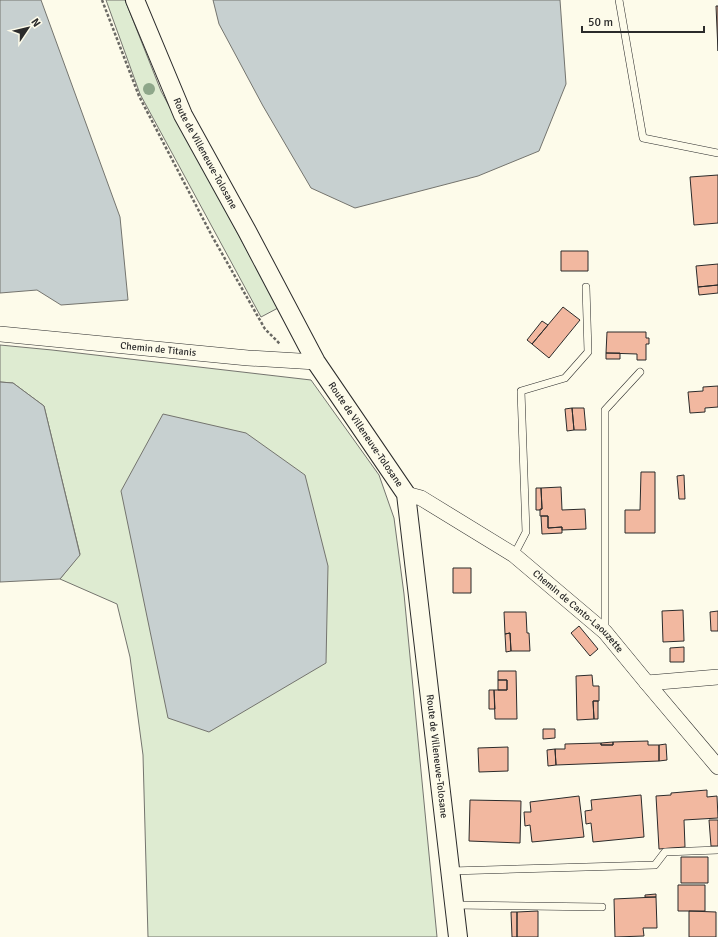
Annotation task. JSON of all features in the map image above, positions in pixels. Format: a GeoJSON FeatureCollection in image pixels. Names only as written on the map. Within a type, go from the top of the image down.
{"type":"FeatureCollection","features":[{"type":"Feature","properties":{"kind":"street","name":"Route de Villeneuve-Tolosane"},"geometry":{"type":"LineString","coordinates":[[135,0],[182,115],[247,231],[316,362],[406,494],[458,937]]}},
{"type":"Feature","properties":{"kind":"street","name":"Chemin de Titanis"},"geometry":{"type":"LineString","coordinates":[[0,334],[248,358],[316,362]]}},
{"type":"Feature","properties":{"kind":"street","name":"Chemin de Canto-Laouzette"},"geometry":{"type":"LineString","coordinates":[[406,494],[421,498],[514,555],[605,632],[718,767]]}},
{"type":"Feature","properties":{"kind":"street"},"geometry":{"type":"LineString","coordinates":[[647,683],[718,676]]}},
{"type":"Feature","properties":{"kind":"lane"},"geometry":{"type":"LineString","coordinates":[[619,0],[643,138],[718,153]]}},
{"type":"Feature","properties":{"kind":"lane"},"geometry":{"type":"LineString","coordinates":[[514,555],[526,532],[520,391],[565,378],[588,352],[586,287]]}},
{"type":"Feature","properties":{"kind":"lane"},"geometry":{"type":"LineString","coordinates":[[605,632],[605,410],[640,372]]}},
{"type":"Feature","properties":{"kind":"lane"},"geometry":{"type":"LineString","coordinates":[[451,871],[655,865],[665,852],[718,850]]}},
{"type":"Feature","properties":{"kind":"lane"},"geometry":{"type":"LineString","coordinates":[[455,905],[602,907]]}},
{"type":"Feature","properties":{"kind":"path"},"geometry":{"type":"LineString","coordinates":[[102,0],[139,96],[212,236],[265,329],[297,361]]}},
{"type":"Feature","properties":{"kind":"green space"},"geometry":{"type":"Polygon","coordinates":[[[106,0],[125,0],[161,91],[278,308],[261,317],[140,94],[106,0]]]}},
{"type":"Feature","properties":{"kind":"green space"},"geometry":{"type":"Polygon","coordinates":[[[0,345],[311,380],[379,475],[394,518],[404,594],[437,937],[148,937],[143,755],[130,657],[117,604],[60,579],[80,554],[44,406],[13,383],[0,382],[0,345]]]}},
{"type":"Feature","properties":{"kind":"shaded area"},"geometry":{"type":"Polygon","coordinates":[[[0,0],[41,0],[120,217],[128,300],[61,305],[37,290],[0,293],[0,0]]]}},
{"type":"Feature","properties":{"kind":"shaded area"},"geometry":{"type":"Polygon","coordinates":[[[213,0],[560,0],[566,84],[539,151],[478,176],[355,208],[311,188],[263,106],[219,24],[213,0]]]}},
{"type":"Feature","properties":{"kind":"shaded area"},"geometry":{"type":"Polygon","coordinates":[[[0,382],[13,383],[44,406],[80,555],[60,579],[0,582],[0,382]]]}},
{"type":"Feature","properties":{"kind":"shaded area"},"geometry":{"type":"Polygon","coordinates":[[[163,414],[246,433],[305,475],[328,566],[326,663],[209,732],[168,718],[121,491],[163,414]]]}},
{"type":"Feature","properties":{"kind":"building"},"geometry":{"type":"Polygon","coordinates":[[[716,6],[718,6],[718,51],[716,6]]]}},
{"type":"Feature","properties":{"kind":"building"},"geometry":{"type":"Polygon","coordinates":[[[718,175],[718,223],[694,225],[690,177],[718,175]]]}},
{"type":"Feature","properties":{"kind":"building"},"geometry":{"type":"Polygon","coordinates":[[[561,251],[588,251],[588,271],[561,271],[561,251]]]}},
{"type":"Feature","properties":{"kind":"building"},"geometry":{"type":"Polygon","coordinates":[[[718,264],[718,285],[698,287],[696,266],[718,264]]]}},
{"type":"Feature","properties":{"kind":"building"},"geometry":{"type":"Polygon","coordinates":[[[718,285],[718,293],[699,295],[698,287],[718,285]]]}},
{"type":"Feature","properties":{"kind":"building"},"geometry":{"type":"Polygon","coordinates":[[[563,307],[580,320],[549,358],[532,344],[563,307]]]}},
{"type":"Feature","properties":{"kind":"building"},"geometry":{"type":"Polygon","coordinates":[[[542,321],[548,325],[532,344],[527,340],[542,321]]]}},
{"type":"Feature","properties":{"kind":"building"},"geometry":{"type":"Polygon","coordinates":[[[607,332],[646,332],[646,338],[649,338],[649,344],[646,344],[646,360],[637,360],[637,354],[606,353],[607,332]]]}},
{"type":"Feature","properties":{"kind":"building"},"geometry":{"type":"Polygon","coordinates":[[[606,353],[620,353],[620,359],[606,359],[606,353]]]}},
{"type":"Feature","properties":{"kind":"building"},"geometry":{"type":"Polygon","coordinates":[[[718,386],[718,407],[705,408],[705,412],[690,413],[688,392],[703,391],[703,387],[718,386]]]}},
{"type":"Feature","properties":{"kind":"building"},"geometry":{"type":"Polygon","coordinates":[[[572,408],[584,408],[586,430],[574,430],[572,408]]]}},
{"type":"Feature","properties":{"kind":"building"},"geometry":{"type":"Polygon","coordinates":[[[572,408],[574,430],[567,431],[565,409],[572,408]]]}},
{"type":"Feature","properties":{"kind":"building"},"geometry":{"type":"Polygon","coordinates":[[[641,472],[655,472],[655,533],[625,533],[625,510],[640,510],[641,472]]]}},
{"type":"Feature","properties":{"kind":"building"},"geometry":{"type":"Polygon","coordinates":[[[684,475],[685,499],[679,499],[677,476],[684,475]]]}},
{"type":"Feature","properties":{"kind":"building"},"geometry":{"type":"Polygon","coordinates":[[[561,487],[562,510],[585,509],[586,529],[562,530],[562,527],[548,528],[548,516],[540,516],[540,509],[542,509],[541,488],[561,487]]]}},
{"type":"Feature","properties":{"kind":"building"},"geometry":{"type":"Polygon","coordinates":[[[536,488],[541,488],[542,509],[540,510],[536,510],[536,488]]]}},
{"type":"Feature","properties":{"kind":"building"},"geometry":{"type":"Polygon","coordinates":[[[541,516],[548,516],[548,528],[562,527],[562,533],[542,534],[541,516]]]}},
{"type":"Feature","properties":{"kind":"building"},"geometry":{"type":"Polygon","coordinates":[[[453,568],[471,568],[471,593],[453,593],[453,568]]]}},
{"type":"Feature","properties":{"kind":"building"},"geometry":{"type":"Polygon","coordinates":[[[683,610],[684,641],[663,642],[662,611],[683,610]]]}},
{"type":"Feature","properties":{"kind":"building"},"geometry":{"type":"Polygon","coordinates":[[[718,611],[718,631],[711,631],[710,612],[718,611]]]}},
{"type":"Feature","properties":{"kind":"building"},"geometry":{"type":"Polygon","coordinates":[[[504,612],[526,612],[530,651],[511,651],[510,633],[505,634],[504,612]]]}},
{"type":"Feature","properties":{"kind":"building"},"geometry":{"type":"Polygon","coordinates":[[[579,626],[598,649],[590,656],[571,633],[579,626]]]}},
{"type":"Feature","properties":{"kind":"building"},"geometry":{"type":"Polygon","coordinates":[[[510,633],[511,651],[506,652],[505,634],[510,633]]]}},
{"type":"Feature","properties":{"kind":"building"},"geometry":{"type":"Polygon","coordinates":[[[684,647],[684,662],[670,662],[670,648],[684,647]]]}},
{"type":"Feature","properties":{"kind":"building"},"geometry":{"type":"Polygon","coordinates":[[[498,671],[516,671],[517,719],[495,719],[494,690],[507,690],[507,680],[498,680],[498,671]]]}},
{"type":"Feature","properties":{"kind":"building"},"geometry":{"type":"Polygon","coordinates":[[[592,675],[593,686],[599,686],[599,701],[593,701],[594,719],[577,720],[576,676],[592,675]]]}},
{"type":"Feature","properties":{"kind":"building"},"geometry":{"type":"Polygon","coordinates":[[[498,680],[507,680],[507,690],[498,690],[498,680]]]}},
{"type":"Feature","properties":{"kind":"building"},"geometry":{"type":"Polygon","coordinates":[[[489,690],[494,690],[495,709],[489,709],[489,690]]]}},
{"type":"Feature","properties":{"kind":"building"},"geometry":{"type":"Polygon","coordinates":[[[593,701],[598,701],[598,719],[594,719],[593,701]]]}},
{"type":"Feature","properties":{"kind":"building"},"geometry":{"type":"Polygon","coordinates":[[[543,729],[555,729],[555,738],[543,739],[543,729]]]}},
{"type":"Feature","properties":{"kind":"building"},"geometry":{"type":"Polygon","coordinates":[[[648,741],[648,745],[659,745],[659,761],[556,765],[555,749],[565,749],[565,744],[601,743],[601,745],[613,745],[613,742],[648,741]]]}},
{"type":"Feature","properties":{"kind":"building"},"geometry":{"type":"Polygon","coordinates":[[[613,742],[613,745],[601,745],[601,743],[613,742]]]}},
{"type":"Feature","properties":{"kind":"building"},"geometry":{"type":"Polygon","coordinates":[[[666,744],[667,760],[659,761],[659,745],[666,744]]]}},
{"type":"Feature","properties":{"kind":"building"},"geometry":{"type":"Polygon","coordinates":[[[508,747],[508,771],[479,772],[478,748],[508,747]]]}},
{"type":"Feature","properties":{"kind":"building"},"geometry":{"type":"Polygon","coordinates":[[[555,749],[556,765],[548,766],[547,750],[555,749]]]}},
{"type":"Feature","properties":{"kind":"building"},"geometry":{"type":"Polygon","coordinates":[[[707,790],[707,797],[717,796],[718,818],[684,820],[685,847],[659,849],[656,796],[671,795],[671,793],[707,790]]]}},
{"type":"Feature","properties":{"kind":"building"},"geometry":{"type":"Polygon","coordinates":[[[641,795],[644,837],[593,842],[591,823],[586,824],[585,811],[592,810],[591,800],[641,795]]]}},
{"type":"Feature","properties":{"kind":"building"},"geometry":{"type":"Polygon","coordinates":[[[579,796],[584,837],[532,842],[530,825],[525,826],[524,812],[531,812],[530,802],[579,796]]]}},
{"type":"Feature","properties":{"kind":"building"},"geometry":{"type":"Polygon","coordinates":[[[470,800],[521,801],[520,843],[469,841],[470,800]]]}},
{"type":"Feature","properties":{"kind":"building"},"geometry":{"type":"Polygon","coordinates":[[[709,820],[718,820],[718,846],[711,846],[709,820]]]}},
{"type":"Feature","properties":{"kind":"building"},"geometry":{"type":"Polygon","coordinates":[[[681,857],[708,857],[708,883],[681,883],[681,857]]]}},
{"type":"Feature","properties":{"kind":"building"},"geometry":{"type":"Polygon","coordinates":[[[678,885],[705,885],[705,911],[678,911],[678,885]]]}},
{"type":"Feature","properties":{"kind":"building"},"geometry":{"type":"Polygon","coordinates":[[[656,894],[656,897],[645,897],[645,895],[656,894]]]}},
{"type":"Feature","properties":{"kind":"building"},"geometry":{"type":"Polygon","coordinates":[[[656,897],[657,928],[643,928],[644,936],[615,937],[614,899],[656,897]]]}},
{"type":"Feature","properties":{"kind":"building"},"geometry":{"type":"Polygon","coordinates":[[[538,911],[538,937],[517,937],[517,912],[538,911]]]}},
{"type":"Feature","properties":{"kind":"building"},"geometry":{"type":"Polygon","coordinates":[[[689,911],[716,912],[716,937],[689,937],[689,911]]]}},
{"type":"Feature","properties":{"kind":"building"},"geometry":{"type":"Polygon","coordinates":[[[511,912],[517,912],[517,937],[512,937],[511,912]]]}}]}
